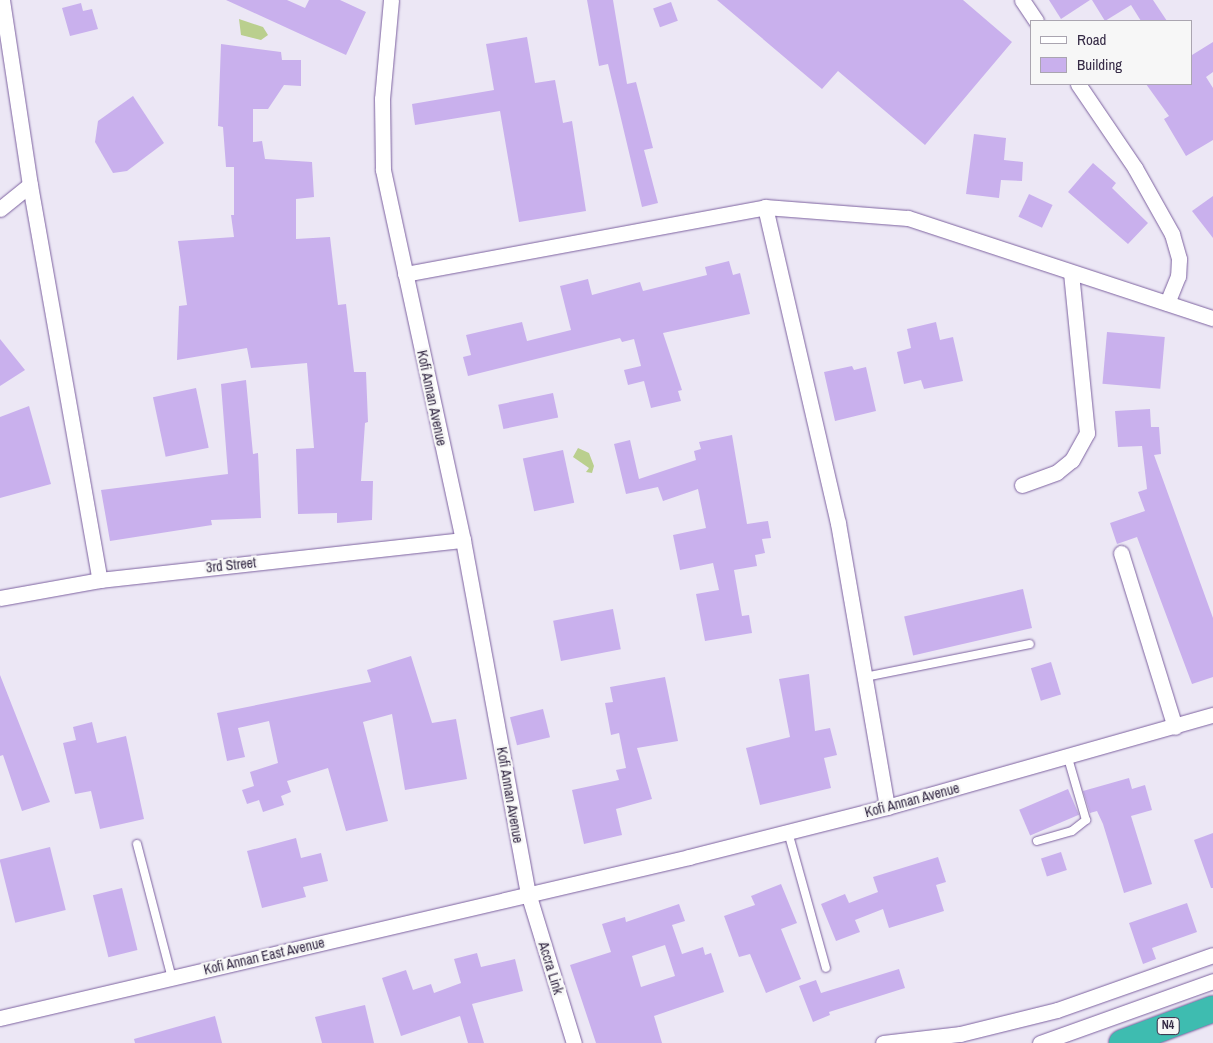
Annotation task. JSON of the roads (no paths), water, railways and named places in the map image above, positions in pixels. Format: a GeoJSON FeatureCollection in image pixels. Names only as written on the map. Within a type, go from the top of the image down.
{"type":"FeatureCollection","features":[{"type":"Feature","properties":{"kind":"highway","name":"N4"},"geometry":{"type":"LineString","coordinates":[[1122,1043],[1213,1009]]}},
{"type":"Feature","properties":{"kind":"street"},"geometry":{"type":"LineString","coordinates":[[2,0],[30,185],[100,580]]}},
{"type":"Feature","properties":{"kind":"street","name":"Kofi Annan Avenue"},"geometry":{"type":"LineString","coordinates":[[391,0],[382,99],[383,170],[463,540],[528,893],[887,807],[1068,758],[1213,714]]}},
{"type":"Feature","properties":{"kind":"street"},"geometry":{"type":"LineString","coordinates":[[1022,0],[1035,20]]}},
{"type":"Feature","properties":{"kind":"street"},"geometry":{"type":"LineString","coordinates":[[1079,85],[1135,168],[1172,234],[1179,260],[1178,276],[1166,302]]}},
{"type":"Feature","properties":{"kind":"street"},"geometry":{"type":"LineString","coordinates":[[0,209],[30,185]]}},
{"type":"Feature","properties":{"kind":"street"},"geometry":{"type":"LineString","coordinates":[[405,274],[765,207],[908,218],[1213,318]]}},
{"type":"Feature","properties":{"kind":"street"},"geometry":{"type":"LineString","coordinates":[[765,207],[838,523],[887,807]]}},
{"type":"Feature","properties":{"kind":"street"},"geometry":{"type":"LineString","coordinates":[[1022,485],[1057,472],[1072,460],[1087,433],[1071,272]]}},
{"type":"Feature","properties":{"kind":"street","name":"3rd Street"},"geometry":{"type":"LineString","coordinates":[[0,598],[100,580],[463,540]]}},
{"type":"Feature","properties":{"kind":"street"},"geometry":{"type":"LineString","coordinates":[[1121,553],[1175,727]]}},
{"type":"Feature","properties":{"kind":"street","name":"Kofi Annan East Avenue"},"geometry":{"type":"LineString","coordinates":[[0,1018],[528,893]]}},
{"type":"Feature","properties":{"kind":"street","name":"Accra Link"},"geometry":{"type":"LineString","coordinates":[[528,893],[574,1043]]}},
{"type":"Feature","properties":{"kind":"street"},"geometry":{"type":"LineString","coordinates":[[883,1043],[960,1034],[1030,1017],[1213,955]]}},
{"type":"Feature","properties":{"kind":"street"},"geometry":{"type":"LineString","coordinates":[[1040,1043],[1213,981]]}},
{"type":"Feature","properties":{"kind":"lane"},"geometry":{"type":"LineString","coordinates":[[865,677],[1030,644]]}},
{"type":"Feature","properties":{"kind":"lane"},"geometry":{"type":"LineString","coordinates":[[1037,841],[1072,831],[1086,820],[1068,758]]}},
{"type":"Feature","properties":{"kind":"lane"},"geometry":{"type":"LineString","coordinates":[[788,832],[826,968]]}},
{"type":"Feature","properties":{"kind":"lane"},"geometry":{"type":"LineString","coordinates":[[137,844],[172,978]]}}]}
